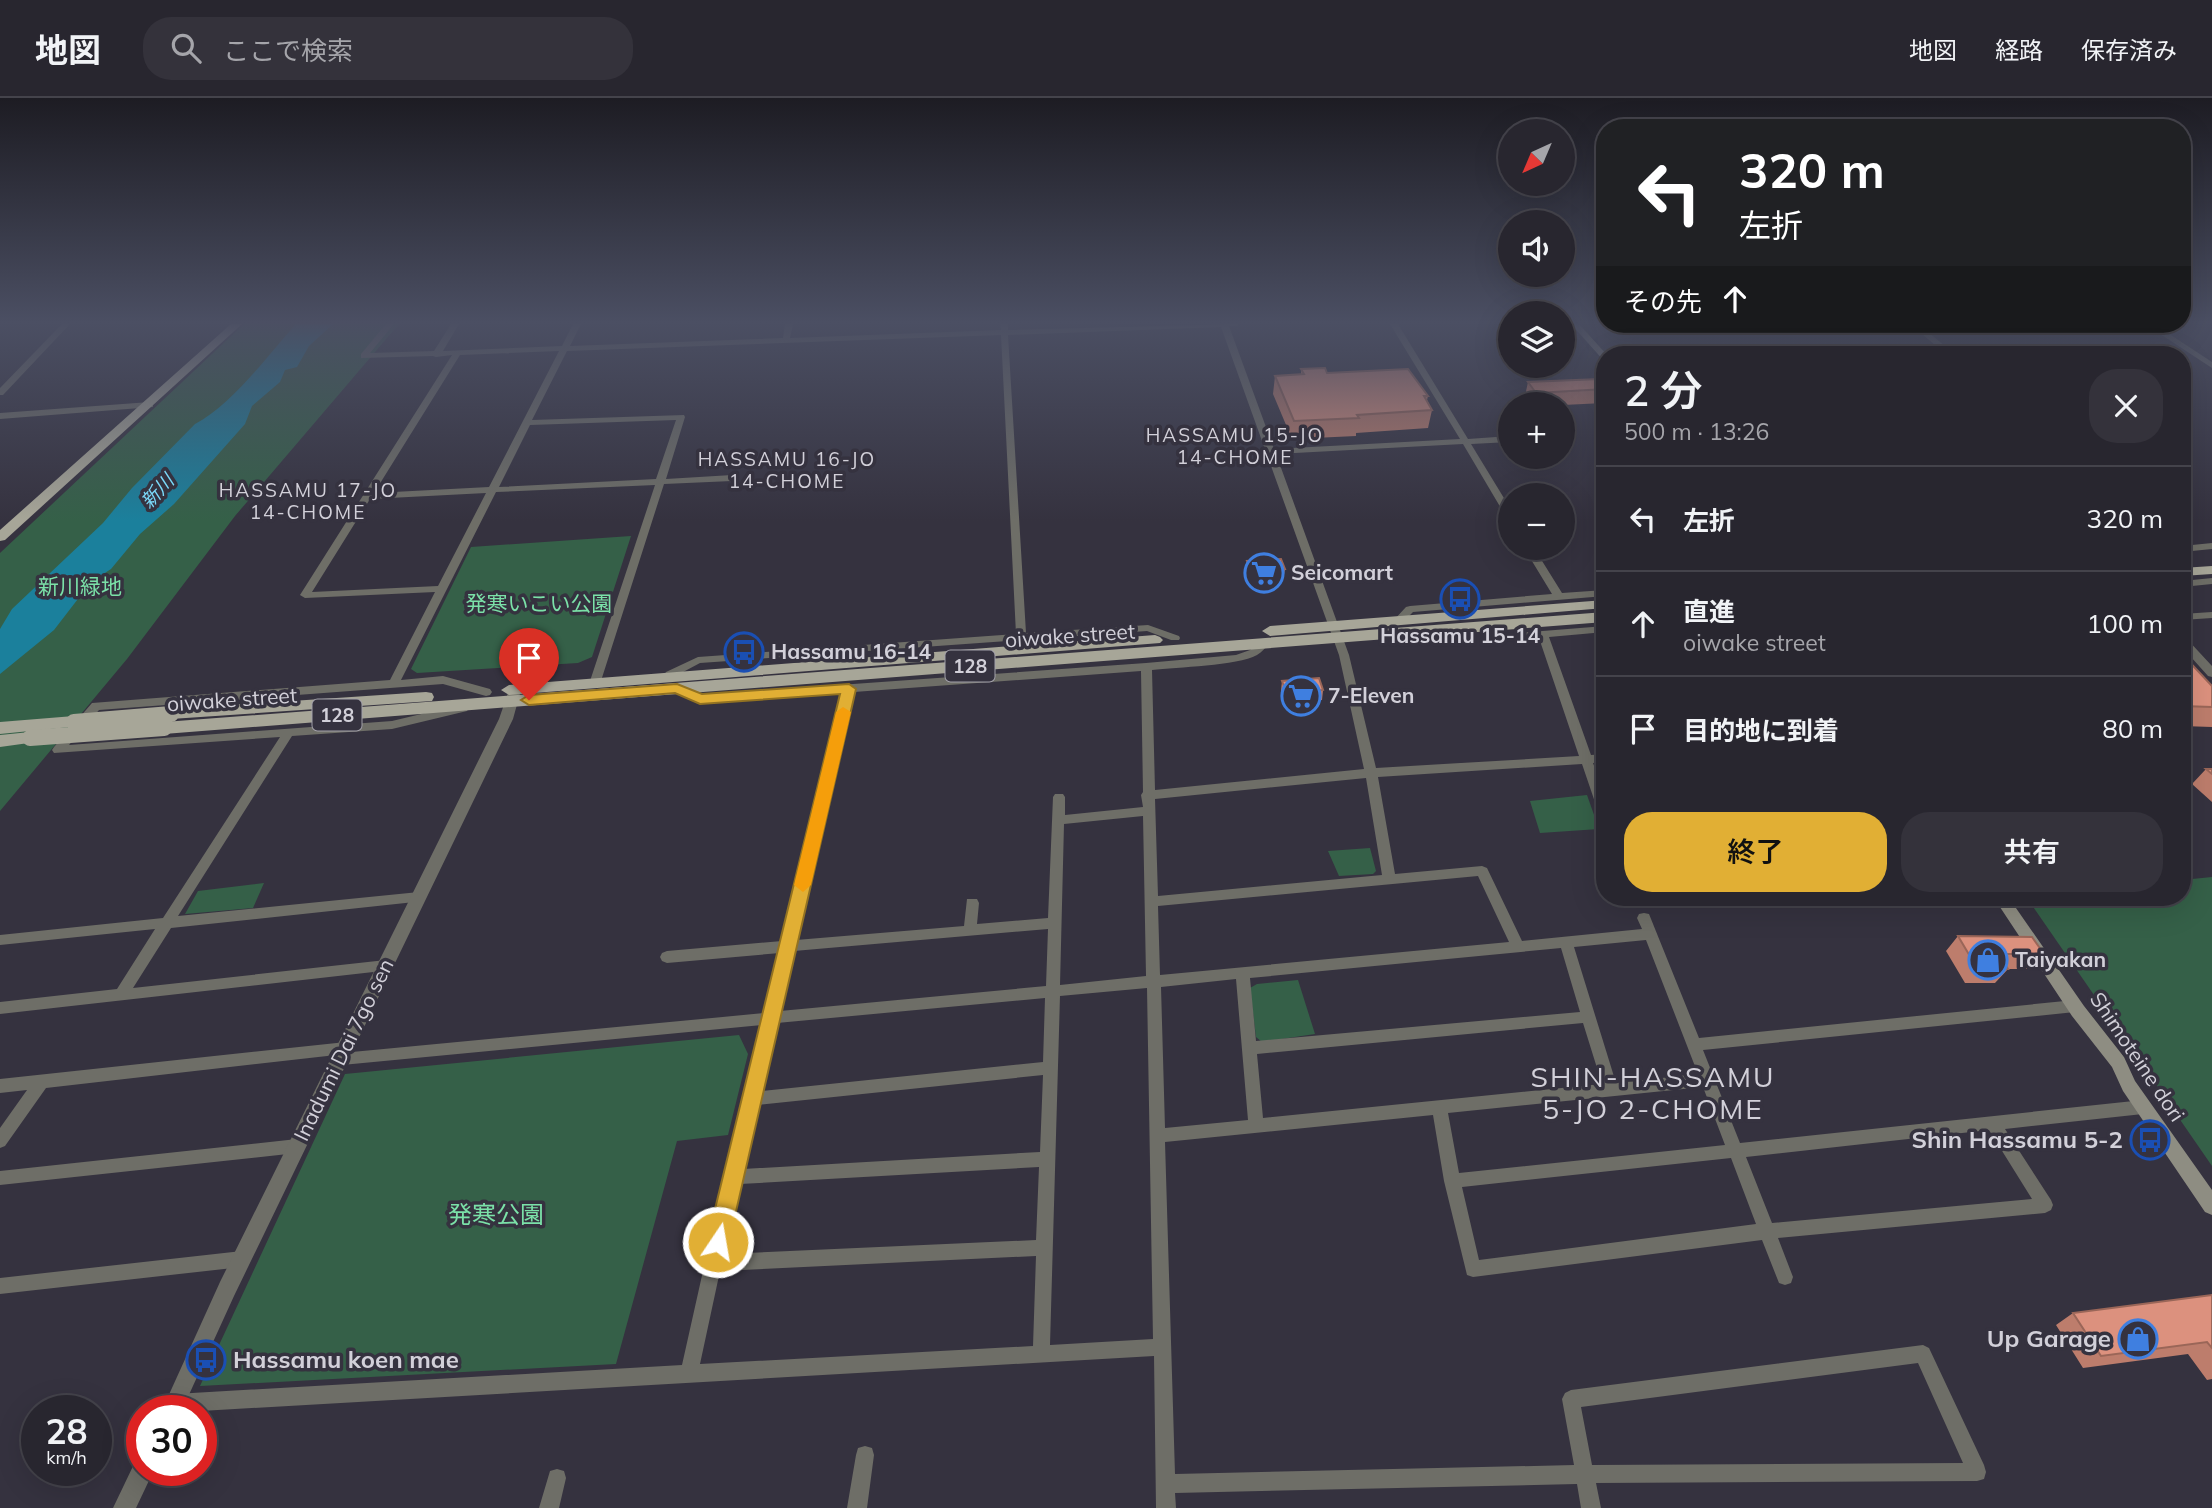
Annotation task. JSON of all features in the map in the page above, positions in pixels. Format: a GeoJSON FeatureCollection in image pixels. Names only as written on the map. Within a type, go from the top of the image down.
{"type":"FeatureCollection","features":[{"type":"Feature","properties":{"kind":"main road"},"geometry":{"type":"LineString","coordinates":[[0,521],[151,390]]}},
{"type":"Feature","properties":{"kind":"main road"},"geometry":{"type":"LineString","coordinates":[[0,537],[166,390]]}},
{"type":"Feature","properties":{"kind":"main road"},"geometry":{"type":"LineString","coordinates":[[2191,553],[2212,558]]}},
{"type":"Feature","properties":{"kind":"main road"},"geometry":{"type":"LineString","coordinates":[[2191,571],[2212,570]]}},
{"type":"Feature","properties":{"kind":"main road","name":"128"},"geometry":{"type":"LineString","coordinates":[[1264,643],[1398,621],[1596,605]]}},
{"type":"Feature","properties":{"kind":"main road","name":"128"},"geometry":{"type":"LineString","coordinates":[[1175,638],[1474,627],[1596,618]]}},
{"type":"Feature","properties":{"kind":"main road","name":"oiwake street"},"geometry":{"type":"LineString","coordinates":[[0,728],[167,721],[485,698],[1175,638]]}},
{"type":"Feature","properties":{"kind":"main road","name":"oiwake street"},"geometry":{"type":"LineString","coordinates":[[674,682],[1264,643]]}},
{"type":"Feature","properties":{"kind":"main road","name":"128"},"geometry":{"type":"LineString","coordinates":[[513,695],[596,681],[674,682]]}},
{"type":"Feature","properties":{"kind":"main road","name":"oiwake street"},"geometry":{"type":"LineString","coordinates":[[0,741],[167,721]]}},
{"type":"Feature","properties":{"kind":"main road","name":"Shimoteine dori"},"geometry":{"type":"LineString","coordinates":[[2006,906],[2075,1006],[2118,1062],[2143,1107],[2212,1206]]}},
{"type":"Feature","properties":{"kind":"street"},"geometry":{"type":"LineString","coordinates":[[434,390],[305,595],[443,589]]}},
{"type":"Feature","properties":{"kind":"street"},"geometry":{"type":"LineString","coordinates":[[394,683],[544,390]]}},
{"type":"Feature","properties":{"kind":"street"},"geometry":{"type":"LineString","coordinates":[[1007,390],[1021,636]]}},
{"type":"Feature","properties":{"kind":"street"},"geometry":{"type":"LineString","coordinates":[[1246,390],[1335,632],[1371,773],[1389,880]]}},
{"type":"Feature","properties":{"kind":"street"},"geometry":{"type":"LineString","coordinates":[[1434,390],[1498,495]]}},
{"type":"Feature","properties":{"kind":"street"},"geometry":{"type":"LineString","coordinates":[[0,416],[150,405]]}},
{"type":"Feature","properties":{"kind":"street"},"geometry":{"type":"LineString","coordinates":[[526,424],[681,417],[596,681]]}},
{"type":"Feature","properties":{"kind":"street"},"geometry":{"type":"LineString","coordinates":[[1270,452],[1498,440]]}},
{"type":"Feature","properties":{"kind":"street"},"geometry":{"type":"LineString","coordinates":[[367,496],[732,478]]}},
{"type":"Feature","properties":{"kind":"street"},"geometry":{"type":"LineString","coordinates":[[2191,550],[2212,546]]}},
{"type":"Feature","properties":{"kind":"street"},"geometry":{"type":"LineString","coordinates":[[1537,560],[1558,596]]}},
{"type":"Feature","properties":{"kind":"street"},"geometry":{"type":"LineString","coordinates":[[2191,583],[2212,582]]}},
{"type":"Feature","properties":{"kind":"street"},"geometry":{"type":"LineString","coordinates":[[1398,621],[1410,609],[1596,594]]}},
{"type":"Feature","properties":{"kind":"street"},"geometry":{"type":"LineString","coordinates":[[2191,616],[2212,615]]}},
{"type":"Feature","properties":{"kind":"street"},"geometry":{"type":"LineString","coordinates":[[1474,627],[1505,637],[1596,630]]}},
{"type":"Feature","properties":{"kind":"street"},"geometry":{"type":"LineString","coordinates":[[1175,638],[1148,628],[698,660],[674,682],[700,699],[1238,658],[1254,653],[1264,643]]}},
{"type":"Feature","properties":{"kind":"street"},"geometry":{"type":"LineString","coordinates":[[1543,634],[1596,785]]}},
{"type":"Feature","properties":{"kind":"street"},"geometry":{"type":"LineString","coordinates":[[2191,649],[2210,668]]}},
{"type":"Feature","properties":{"kind":"street"},"geometry":{"type":"LineString","coordinates":[[1146,667],[1147,803],[1166,1508]]}},
{"type":"Feature","properties":{"kind":"street"},"geometry":{"type":"LineString","coordinates":[[443,680],[485,698],[393,725],[58,750],[96,706],[443,680]]}},
{"type":"Feature","properties":{"kind":"street"},"geometry":{"type":"LineString","coordinates":[[689,1374],[750,1099],[772,1019],[849,689]]}},
{"type":"Feature","properties":{"kind":"street","name":"Inadumi Dai 7go sen"},"geometry":{"type":"LineString","coordinates":[[179,1395],[242,1259],[506,719],[513,695]]}},
{"type":"Feature","properties":{"kind":"street"},"geometry":{"type":"LineString","coordinates":[[120,996],[289,732]]}},
{"type":"Feature","properties":{"kind":"street"},"geometry":{"type":"LineString","coordinates":[[1059,820],[1147,803],[1371,773],[1596,758]]}},
{"type":"Feature","properties":{"kind":"street"},"geometry":{"type":"LineString","coordinates":[[1041,1354],[1059,797]]}},
{"type":"Feature","properties":{"kind":"street"},"geometry":{"type":"LineString","coordinates":[[1151,902],[1482,871],[1519,948]]}},
{"type":"Feature","properties":{"kind":"street"},"geometry":{"type":"LineString","coordinates":[[0,940],[419,897]]}},
{"type":"Feature","properties":{"kind":"street"},"geometry":{"type":"LineString","coordinates":[[970,930],[972,903]]}},
{"type":"Feature","properties":{"kind":"street"},"geometry":{"type":"LineString","coordinates":[[1644,918],[1785,1277]]}},
{"type":"Feature","properties":{"kind":"street"},"geometry":{"type":"LineString","coordinates":[[667,957],[1055,923]]}},
{"type":"Feature","properties":{"kind":"street"},"geometry":{"type":"LineString","coordinates":[[0,1086],[344,1053],[772,1019],[1650,934]]}},
{"type":"Feature","properties":{"kind":"street"},"geometry":{"type":"LineString","coordinates":[[1566,943],[1611,1090]]}},
{"type":"Feature","properties":{"kind":"street"},"geometry":{"type":"LineString","coordinates":[[0,1008],[386,966]]}},
{"type":"Feature","properties":{"kind":"street"},"geometry":{"type":"LineString","coordinates":[[1243,975],[1256,1125]]}},
{"type":"Feature","properties":{"kind":"street"},"geometry":{"type":"LineString","coordinates":[[1694,1045],[2075,1006]]}},
{"type":"Feature","properties":{"kind":"street"},"geometry":{"type":"LineString","coordinates":[[1250,1048],[1587,1017]]}},
{"type":"Feature","properties":{"kind":"street"},"geometry":{"type":"LineString","coordinates":[[750,1099],[1050,1068]]}},
{"type":"Feature","properties":{"kind":"street"},"geometry":{"type":"LineString","coordinates":[[1156,1136],[1706,1080]]}},
{"type":"Feature","properties":{"kind":"street"},"geometry":{"type":"LineString","coordinates":[[0,1141],[41,1082]]}},
{"type":"Feature","properties":{"kind":"street"},"geometry":{"type":"LineString","coordinates":[[1452,1181],[2143,1107]]}},
{"type":"Feature","properties":{"kind":"street"},"geometry":{"type":"LineString","coordinates":[[1440,1108],[1452,1181],[1473,1269],[1767,1231],[2045,1205],[1993,1124]]}},
{"type":"Feature","properties":{"kind":"street"},"geometry":{"type":"LineString","coordinates":[[0,1178],[297,1146]]}},
{"type":"Feature","properties":{"kind":"street"},"geometry":{"type":"LineString","coordinates":[[732,1177],[1047,1159]]}},
{"type":"Feature","properties":{"kind":"street"},"geometry":{"type":"LineString","coordinates":[[713,1263],[1045,1248]]}},
{"type":"Feature","properties":{"kind":"street"},"geometry":{"type":"LineString","coordinates":[[0,1286],[242,1259]]}},
{"type":"Feature","properties":{"kind":"street"},"geometry":{"type":"LineString","coordinates":[[217,1404],[1162,1347]]}},
{"type":"Feature","properties":{"kind":"street"},"geometry":{"type":"LineString","coordinates":[[1166,1483],[1584,1474],[1977,1472],[1923,1354],[1571,1399],[1584,1474],[1591,1508]]}},
{"type":"Feature","properties":{"kind":"street"},"geometry":{"type":"LineString","coordinates":[[857,1508],[865,1455]]}},
{"type":"Feature","properties":{"kind":"street"},"geometry":{"type":"LineString","coordinates":[[549,1508],[557,1478]]}},
{"type":"Feature","properties":{"kind":"street"},"geometry":{"type":"LineString","coordinates":[[124,1508],[135,1486]]}},
{"type":"Feature","properties":{"kind":"green space","name":"新川緑地"},"geometry":{"type":"Polygon","coordinates":[[[174,390],[343,390],[235,516],[127,659],[0,811],[0,553],[174,390]]]}},
{"type":"Feature","properties":{"kind":"green space","name":"発寒いこい公園"},"geometry":{"type":"Polygon","coordinates":[[[631,536],[592,657],[578,663],[417,673],[411,669],[471,547],[631,536]]]}},
{"type":"Feature","properties":{"kind":"green space"},"geometry":{"type":"Polygon","coordinates":[[[1587,795],[1596,820],[1596,829],[1540,833],[1530,801],[1587,795]]]}},
{"type":"Feature","properties":{"kind":"green space"},"geometry":{"type":"Polygon","coordinates":[[[1370,848],[1376,871],[1373,874],[1339,876],[1328,851],[1370,848]]]}},
{"type":"Feature","properties":{"kind":"green space"},"geometry":{"type":"Polygon","coordinates":[[[2212,877],[2212,1166],[2033,906],[2191,906],[2191,879],[2212,877]]]}},
{"type":"Feature","properties":{"kind":"green space"},"geometry":{"type":"Polygon","coordinates":[[[264,883],[253,908],[185,914],[198,891],[264,883]]]}},
{"type":"Feature","properties":{"kind":"green space"},"geometry":{"type":"Polygon","coordinates":[[[1298,980],[1315,1034],[1262,1042],[1256,1037],[1250,988],[1257,984],[1298,980]]]}},
{"type":"Feature","properties":{"kind":"green space","name":"発寒公園"},"geometry":{"type":"Polygon","coordinates":[[[739,1035],[748,1054],[728,1135],[677,1141],[616,1364],[200,1386],[345,1074],[739,1035]]]}},
{"type":"Feature","properties":{"kind":"water","name":"新川"},"geometry":{"type":"Polygon","coordinates":[[[271,390],[252,406],[245,424],[174,504],[140,534],[111,569],[91,582],[54,630],[0,674],[0,629],[12,609],[103,523],[132,488],[195,424],[209,416],[236,392],[271,390]]]}},
{"type":"Feature","properties":{"kind":"building"},"geometry":{"type":"Polygon","coordinates":[[[1281,390],[1423,390],[1432,410],[1357,415],[1359,418],[1294,421],[1281,390]]]}},
{"type":"Feature","properties":{"kind":"building"},"geometry":{"type":"Polygon","coordinates":[[[1534,390],[1591,390],[1535,392],[1534,390]]]}},
{"type":"Feature","properties":{"kind":"building"},"geometry":{"type":"Polygon","coordinates":[[[1281,559],[1285,569],[1251,571],[1247,561],[1281,559]]]}},
{"type":"Feature","properties":{"kind":"building"},"geometry":{"type":"Polygon","coordinates":[[[2191,664],[2212,686],[2212,707],[2191,706],[2191,664]]]}},
{"type":"Feature","properties":{"kind":"building"},"geometry":{"type":"Polygon","coordinates":[[[1319,678],[1323,690],[1287,694],[1282,681],[1319,678]]]}},
{"type":"Feature","properties":{"kind":"building"},"geometry":{"type":"Polygon","coordinates":[[[1958,936],[2032,937],[2044,954],[1999,954],[2008,969],[1977,968],[1958,936]]]}},
{"type":"Feature","properties":{"kind":"building","name":"Up Garage"},"geometry":{"type":"Polygon","coordinates":[[[2212,1295],[2212,1348],[2207,1342],[2101,1356],[2073,1313],[2212,1295]]]}},
{"type":"Feature","properties":{"kind":"slow traffic"},"geometry":{"type":"LineString","coordinates":[[803,885],[843,712]]}},
{"type":"Feature","properties":{"kind":"place","name":"Seicomart"},"geometry":{"type":"Point","coordinates":[1264,573]}},
{"type":"Feature","properties":{"kind":"place","name":"Hassamu 15-14"},"geometry":{"type":"Point","coordinates":[1460,599]}},
{"type":"Feature","properties":{"kind":"place","name":"Hassamu 16-14"},"geometry":{"type":"Point","coordinates":[744,652]}},
{"type":"Feature","properties":{"kind":"place","name":"7-Eleven"},"geometry":{"type":"Point","coordinates":[1301,696]}},
{"type":"Feature","properties":{"kind":"place","name":"Taiyakan"},"geometry":{"type":"Point","coordinates":[1988,960]}},
{"type":"Feature","properties":{"kind":"place","name":"Shin Hassamu 5-2"},"geometry":{"type":"Point","coordinates":[2150,1140]}},
{"type":"Feature","properties":{"kind":"place","name":"Up Garage"},"geometry":{"type":"Point","coordinates":[2138,1339]}},
{"type":"Feature","properties":{"kind":"place","name":"Hassamu koen mae"},"geometry":{"type":"Point","coordinates":[206,1360]}},
{"type":"Feature","properties":{"kind":"district","name":"HASSAMU 15-JO 14-CHOME"},"geometry":{"type":"Point","coordinates":[1235,446]}},
{"type":"Feature","properties":{"kind":"district","name":"HASSAMU 16-JO 14-CHOME"},"geometry":{"type":"Point","coordinates":[787,470]}},
{"type":"Feature","properties":{"kind":"district","name":"HASSAMU 17-JO 14-CHOME"},"geometry":{"type":"Point","coordinates":[308,501]}},
{"type":"Feature","properties":{"kind":"district","name":"SHIN-HASSAMU 5-JO 2-CHOME"},"geometry":{"type":"Point","coordinates":[1653,1093]}},
{"type":"Feature","properties":{"kind":"route"},"geometry":{"type":"LineString","coordinates":[[529,700],[677,689],[700,699],[849,689],[718,1242]]}}]}
